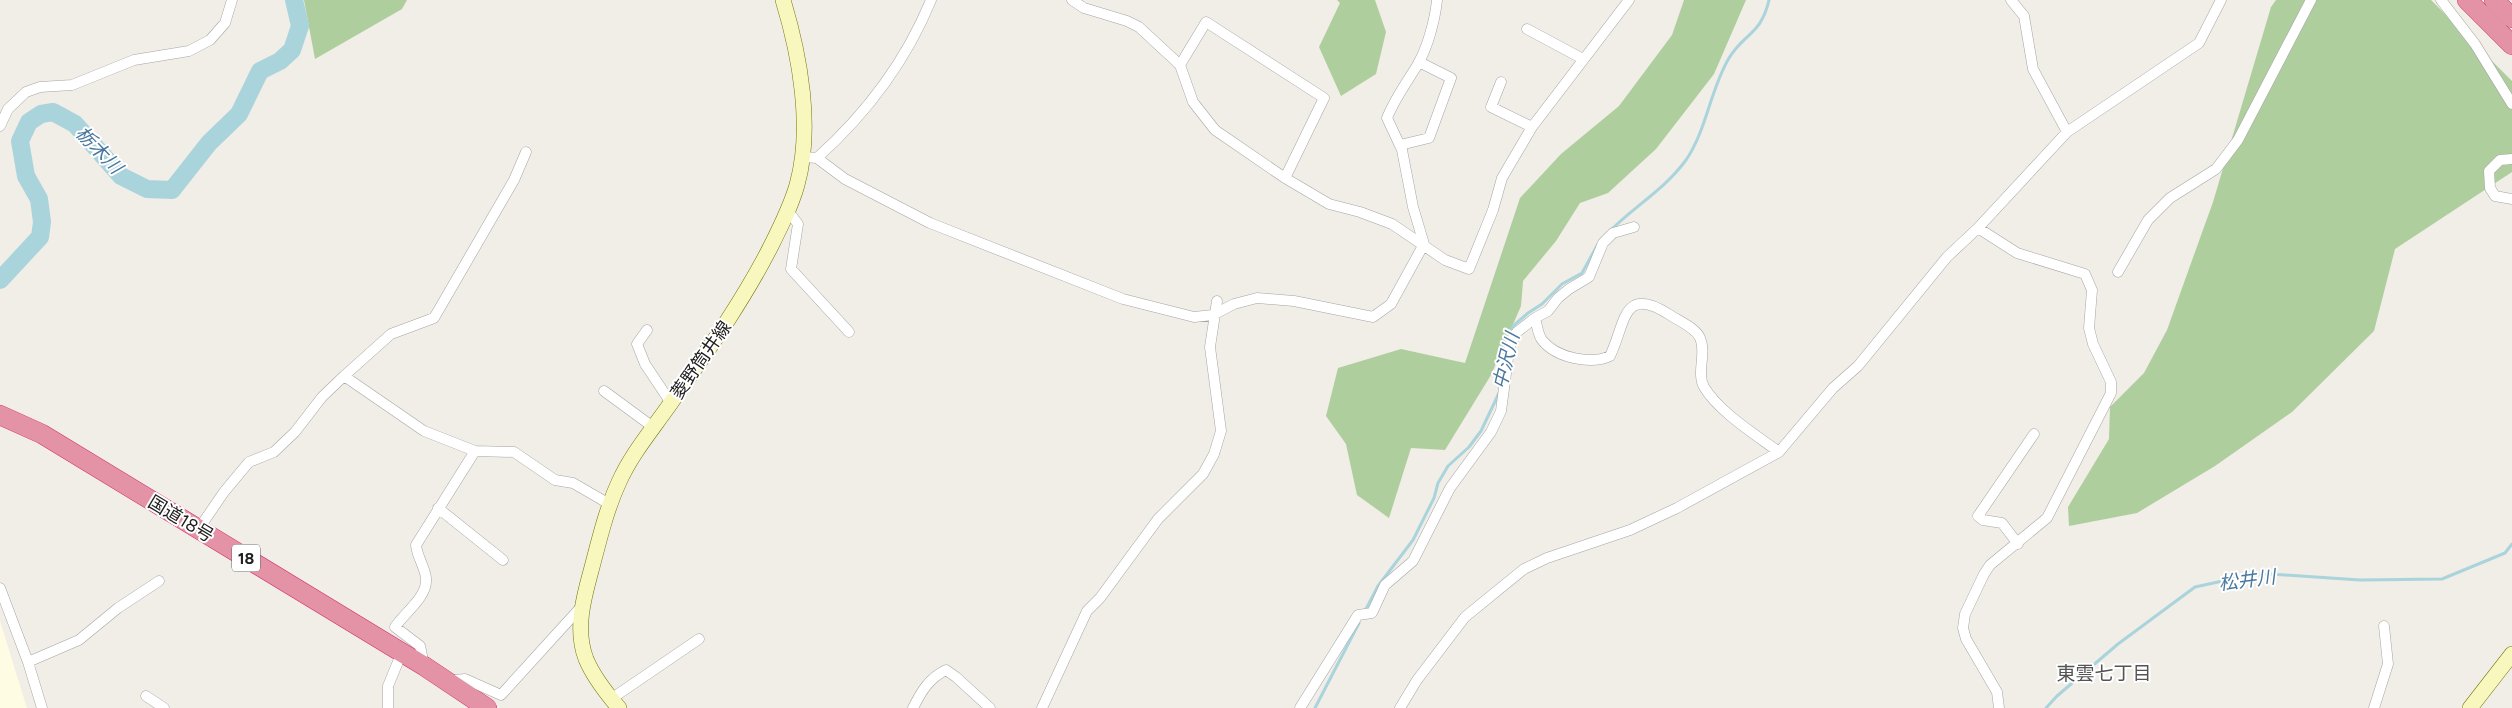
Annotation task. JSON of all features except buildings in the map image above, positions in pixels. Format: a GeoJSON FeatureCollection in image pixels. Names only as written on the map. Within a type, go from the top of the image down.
{"type":"FeatureCollection","features":[{"type":"Feature","properties":{"kind":"highway"},"geometry":{"type":"LineString","coordinates":[[2467,0],[2512,45]]}},
{"type":"Feature","properties":{"kind":"highway"},"geometry":{"type":"LineString","coordinates":[[2494,0],[2512,18]]}},
{"type":"Feature","properties":{"kind":"highway","name":"国道18号"},"geometry":{"type":"LineString","coordinates":[[0,415],[42,434],[402,652],[487,708]]}},
{"type":"Feature","properties":{"kind":"main road","name":"菱野筒井線"},"geometry":{"type":"LineString","coordinates":[[615,704],[586,660],[581,634],[581,607],[619,481],[639,447],[729,320],[755,277],[788,211],[810,158],[804,133],[796,46],[783,0]]}},
{"type":"Feature","properties":{"kind":"main road"},"geometry":{"type":"LineString","coordinates":[[2470,708],[2512,654]]}},
{"type":"Feature","properties":{"kind":"street"},"geometry":{"type":"LineString","coordinates":[[0,126],[8,109],[26,92],[40,87],[72,85],[134,60],[188,50],[210,40],[225,23],[232,0]]}},
{"type":"Feature","properties":{"kind":"street"},"geometry":{"type":"LineString","coordinates":[[931,0],[898,68],[834,143],[810,158],[845,179],[948,230],[1123,299],[1194,317],[1214,315],[1234,304],[1256,298],[1294,301],[1373,317],[1391,304],[1424,244],[1413,208],[1400,145],[1387,118],[1394,100],[1419,62],[1436,15],[1437,0]]}},
{"type":"Feature","properties":{"kind":"street"},"geometry":{"type":"LineString","coordinates":[[1072,0],[1084,8],[1133,24],[1180,65],[1193,102],[1215,130],[1285,178],[1328,204],[1360,212],[1392,224],[1445,260],[1469,269],[1493,210],[1502,178],[1532,127],[1629,0]]}},
{"type":"Feature","properties":{"kind":"street"},"geometry":{"type":"LineString","coordinates":[[2011,0],[2024,16],[2033,69],[2067,132]]}},
{"type":"Feature","properties":{"kind":"street"},"geometry":{"type":"LineString","coordinates":[[1400,708],[1417,680],[1464,617],[1524,569],[1547,558],[1630,530],[1677,508],[1779,452],[1833,388],[1858,366],[1947,257],[1978,228],[2067,132],[2199,43],[2221,0]]}},
{"type":"Feature","properties":{"kind":"street"},"geometry":{"type":"LineString","coordinates":[[2118,272],[2148,220],[2170,198],[2216,169],[2238,140],[2311,0]]}},
{"type":"Feature","properties":{"kind":"street"},"geometry":{"type":"LineString","coordinates":[[2441,0],[2475,44],[2512,104]]}},
{"type":"Feature","properties":{"kind":"street"},"geometry":{"type":"LineString","coordinates":[[1180,65],[1206,22],[1324,98],[1285,178]]}},
{"type":"Feature","properties":{"kind":"street"},"geometry":{"type":"LineString","coordinates":[[1527,29],[1583,59]]}},
{"type":"Feature","properties":{"kind":"street"},"geometry":{"type":"LineString","coordinates":[[1400,145],[1429,138],[1451,78],[1419,62]]}},
{"type":"Feature","properties":{"kind":"street"},"geometry":{"type":"LineString","coordinates":[[1501,82],[1491,107],[1532,127]]}},
{"type":"Feature","properties":{"kind":"street"},"geometry":{"type":"LineString","coordinates":[[198,530],[224,492],[249,462],[274,452],[295,432],[322,396],[344,376],[391,334],[434,318],[514,180],[526,152]]}},
{"type":"Feature","properties":{"kind":"street"},"geometry":{"type":"LineString","coordinates":[[2512,159],[2500,160],[2489,171],[2490,188],[2495,196],[2512,199]]}},
{"type":"Feature","properties":{"kind":"street"},"geometry":{"type":"LineString","coordinates":[[788,211],[798,224],[791,270],[849,332]]}},
{"type":"Feature","properties":{"kind":"street"},"geometry":{"type":"LineString","coordinates":[[1300,708],[1358,615],[1372,613],[1385,585],[1413,561],[1450,488],[1491,432],[1504,399],[1511,343],[1517,332],[1548,311],[1558,298],[1569,289],[1590,277],[1603,243],[1614,233],[1634,227]]}},
{"type":"Feature","properties":{"kind":"street"},"geometry":{"type":"LineString","coordinates":[[1978,228],[2017,253],[2085,274],[2092,290],[2089,328],[2093,344],[2111,382],[2112,393],[2047,518],[2018,544],[1990,565],[1965,614],[1963,628],[1966,639],[1997,692],[1999,708]]}},
{"type":"Feature","properties":{"kind":"street"},"geometry":{"type":"LineString","coordinates":[[1042,708],[1087,611],[1100,598],[1158,519],[1203,474],[1214,454],[1220,431],[1210,347],[1217,301]]}},
{"type":"Feature","properties":{"kind":"street"},"geometry":{"type":"LineString","coordinates":[[1535,318],[1541,339],[1552,349],[1573,358],[1603,360],[1610,356],[1620,328],[1632,307],[1641,303],[1649,304],[1665,312],[1697,333],[1701,340],[1701,378],[1714,401],[1779,452]]}},
{"type":"Feature","properties":{"kind":"street"},"geometry":{"type":"LineString","coordinates":[[647,330],[637,344],[646,364],[670,403]]}},
{"type":"Feature","properties":{"kind":"street"},"geometry":{"type":"LineString","coordinates":[[344,376],[424,431],[475,451],[514,452],[555,480],[573,483],[611,505]]}},
{"type":"Feature","properties":{"kind":"street"},"geometry":{"type":"LineString","coordinates":[[604,391],[654,427]]}},
{"type":"Feature","properties":{"kind":"street"},"geometry":{"type":"LineString","coordinates":[[2018,544],[2002,523],[1983,520],[1978,516],[2034,434]]}},
{"type":"Feature","properties":{"kind":"street"},"geometry":{"type":"LineString","coordinates":[[424,666],[420,646],[395,627],[426,586],[426,577],[417,556],[416,545],[475,451]]}},
{"type":"Feature","properties":{"kind":"street"},"geometry":{"type":"LineString","coordinates":[[438,508],[503,560]]}},
{"type":"Feature","properties":{"kind":"street"},"geometry":{"type":"LineString","coordinates":[[28,662],[79,640],[118,608],[159,581]]}},
{"type":"Feature","properties":{"kind":"street"},"geometry":{"type":"LineString","coordinates":[[0,588],[28,662],[42,708]]}},
{"type":"Feature","properties":{"kind":"street"},"geometry":{"type":"LineString","coordinates":[[446,681],[465,679],[501,695],[581,607]]}},
{"type":"Feature","properties":{"kind":"street"},"geometry":{"type":"LineString","coordinates":[[2374,708],[2388,664],[2384,626]]}},
{"type":"Feature","properties":{"kind":"street"},"geometry":{"type":"LineString","coordinates":[[615,704],[699,639]]}},
{"type":"Feature","properties":{"kind":"street"},"geometry":{"type":"LineString","coordinates":[[388,708],[388,686],[402,652]]}},
{"type":"Feature","properties":{"kind":"street"},"geometry":{"type":"LineString","coordinates":[[913,708],[920,693],[936,675],[946,670],[990,708]]}},
{"type":"Feature","properties":{"kind":"street"},"geometry":{"type":"LineString","coordinates":[[146,696],[164,708]]}},
{"type":"Feature","properties":{"kind":"shaded area"},"geometry":{"type":"Polygon","coordinates":[[[0,621],[27,708],[0,708],[0,621]]]}},
{"type":"Feature","properties":{"kind":"green space"},"geometry":{"type":"Polygon","coordinates":[[[304,0],[407,0],[402,9],[315,59],[304,0]]]}},
{"type":"Feature","properties":{"kind":"green space"},"geometry":{"type":"Polygon","coordinates":[[[1337,0],[1375,0],[1386,32],[1376,74],[1341,96],[1319,47],[1340,3],[1337,0]]]}},
{"type":"Feature","properties":{"kind":"green space"},"geometry":{"type":"Polygon","coordinates":[[[1684,0],[1746,0],[1714,74],[1656,149],[1608,193],[1580,203],[1556,241],[1523,281],[1521,306],[1491,375],[1445,450],[1411,448],[1389,518],[1357,495],[1346,444],[1326,416],[1338,368],[1401,349],[1465,363],[1520,198],[1561,154],[1619,106],[1672,35],[1684,0]]]}},
{"type":"Feature","properties":{"kind":"green space"},"geometry":{"type":"Polygon","coordinates":[[[2276,0],[2431,0],[2512,81],[2512,172],[2395,249],[2374,331],[2292,412],[2215,466],[2137,513],[2069,526],[2068,507],[2109,439],[2110,407],[2144,373],[2167,330],[2213,202],[2271,7],[2276,0]]]}},
{"type":"Feature","properties":{"kind":"waterway","name":"栃木川"},"geometry":{"type":"LineString","coordinates":[[0,280],[40,237],[42,222],[39,199],[26,176],[20,141],[29,122],[41,114],[53,112],[75,124],[121,176],[147,189],[172,190],[209,143],[239,114],[260,71],[280,61],[292,50],[300,26],[294,0]]}},
{"type":"Feature","properties":{"kind":"waterway","name":"中沢川"},"geometry":{"type":"LineString","coordinates":[[1611,230],[1669,180],[1686,160],[1699,135],[1717,83],[1729,58],[1740,43],[1757,27],[1766,12],[1769,0]]}},
{"type":"Feature","properties":{"kind":"waterway","name":"中沢川"},"geometry":{"type":"LineString","coordinates":[[1511,333],[1513,326],[1542,304],[1562,284],[1582,273],[1598,244]]}},
{"type":"Feature","properties":{"kind":"waterway","name":"中沢川"},"geometry":{"type":"LineString","coordinates":[[1365,611],[1378,586],[1413,540],[1434,498],[1438,483],[1448,466],[1469,447],[1481,431],[1499,393]]}},
{"type":"Feature","properties":{"kind":"waterway","name":"松井川"},"geometry":{"type":"LineString","coordinates":[[2046,708],[2057,696],[2118,644],[2195,587],[2250,575],[2271,574],[2360,580],[2442,579],[2505,553],[2512,544]]}},
{"type":"Feature","properties":{"kind":"waterway","name":"中沢川"},"geometry":{"type":"LineString","coordinates":[[1315,708],[1359,623]]}},
{"type":"Feature","properties":{"kind":"district","name":"東雲七丁目"},"geometry":{"type":"Point","coordinates":[2104,673]}}]}
